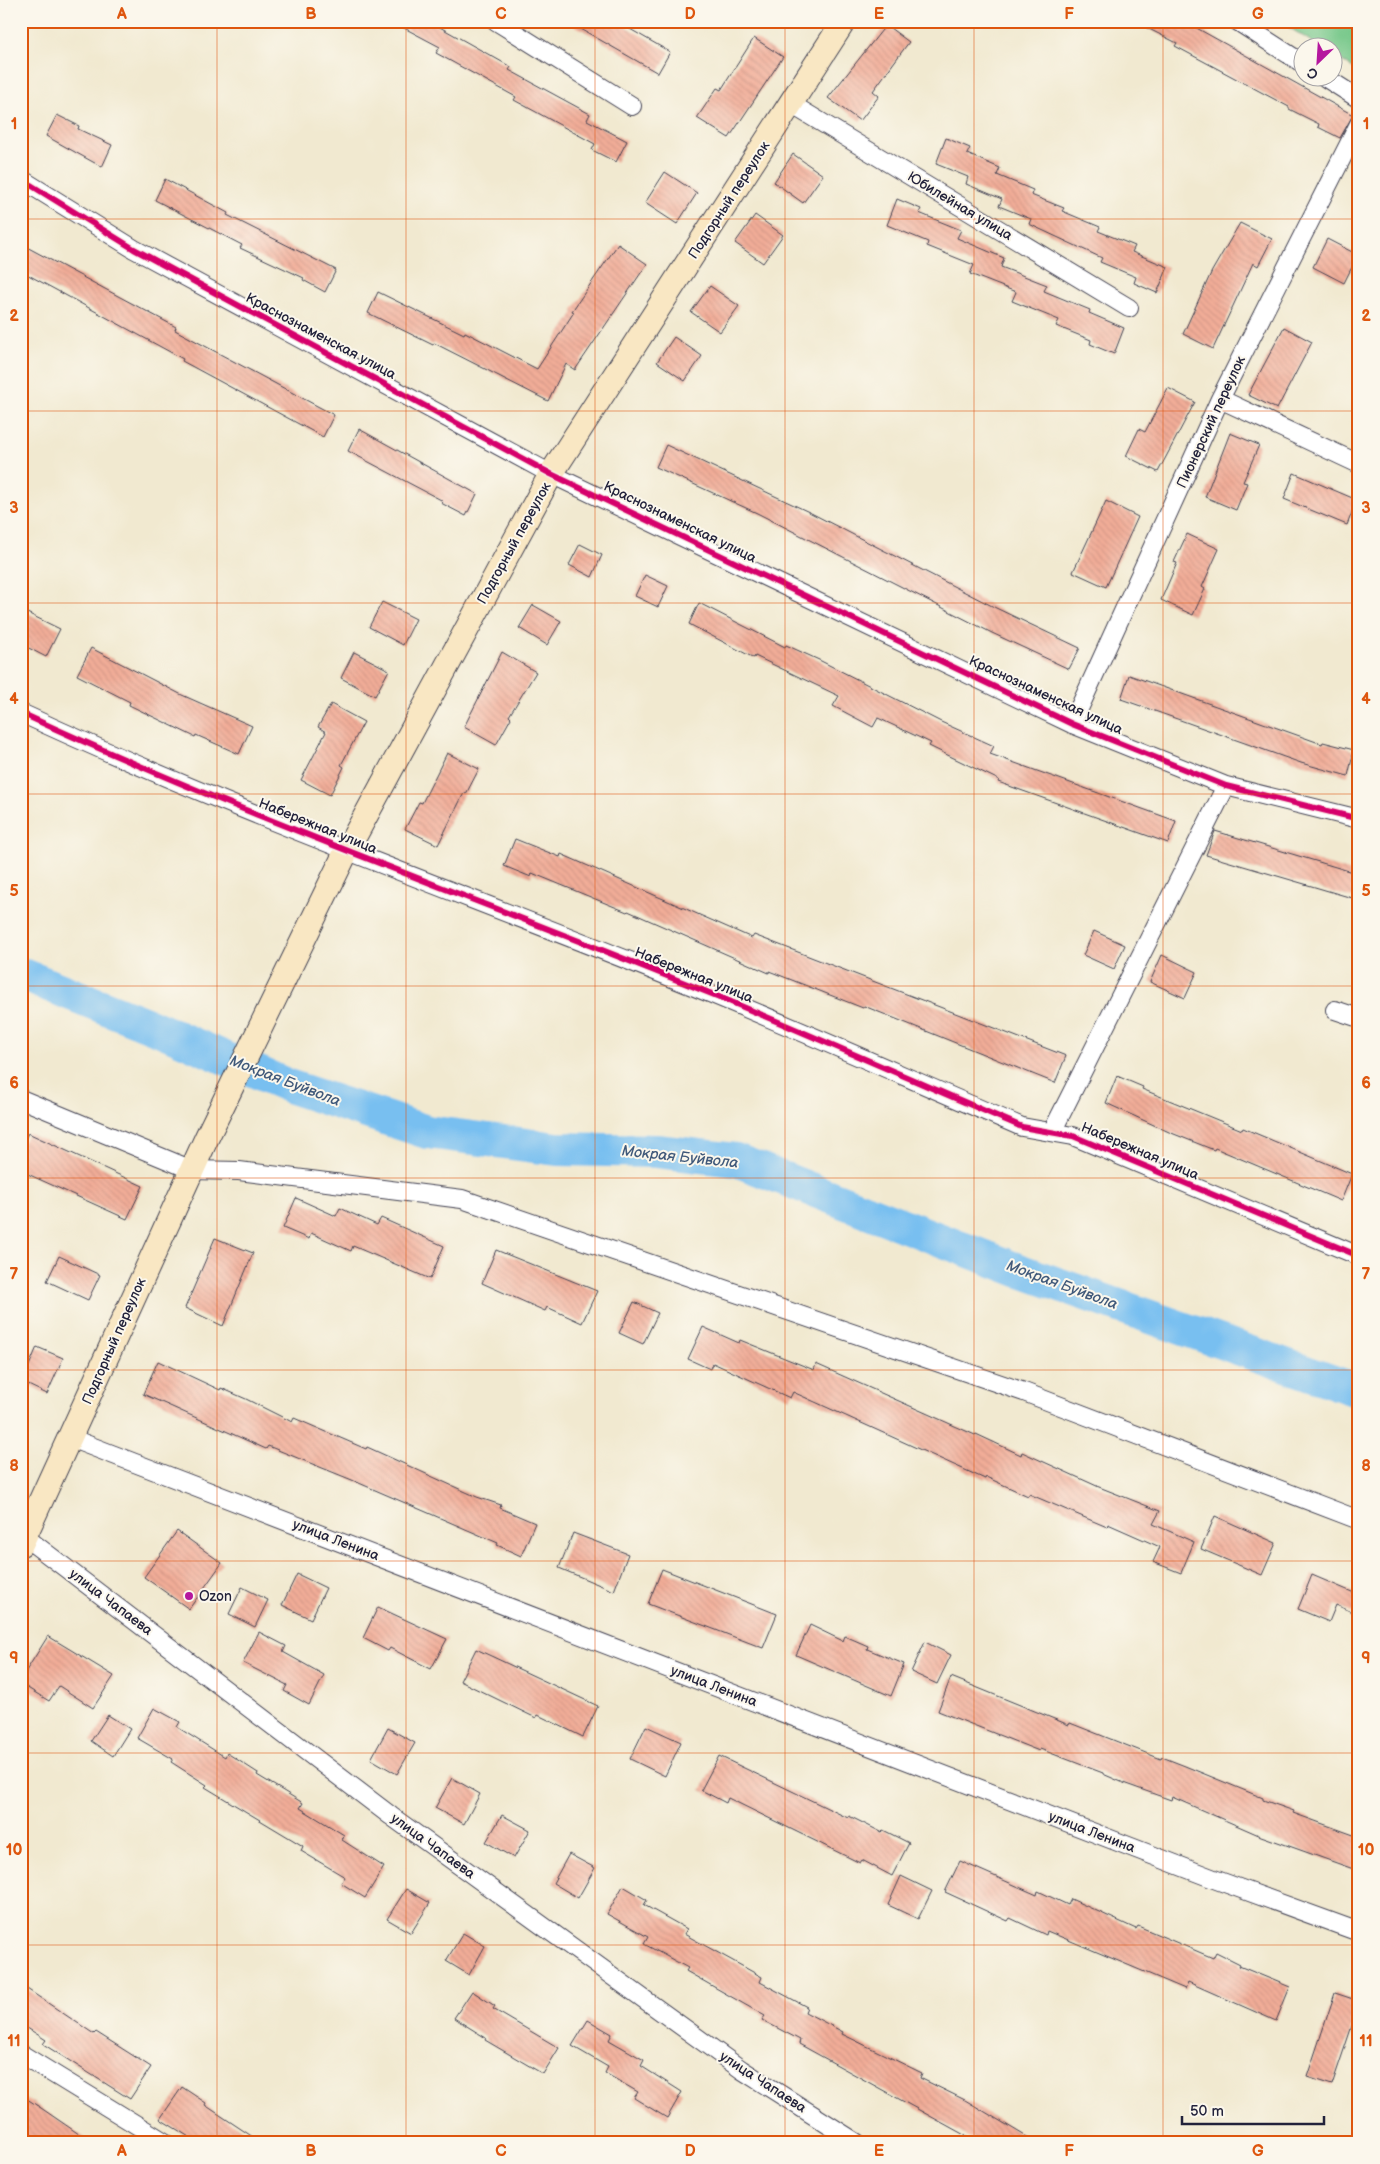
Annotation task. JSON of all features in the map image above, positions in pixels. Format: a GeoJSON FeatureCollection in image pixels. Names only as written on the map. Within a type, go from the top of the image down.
{"type":"FeatureCollection","features":[{"type":"Feature","properties":{"kind":"main road","name":"Подгорный переулок"},"geometry":{"type":"LineString","coordinates":[[23,1538],[207,1137],[346,852],[552,474],[844,21]]}},
{"type":"Feature","properties":{"kind":"street"},"geometry":{"type":"LineString","coordinates":[[496,21],[632,106]]}},
{"type":"Feature","properties":{"kind":"street"},"geometry":{"type":"LineString","coordinates":[[1237,21],[1292,57]]}},
{"type":"Feature","properties":{"kind":"street"},"geometry":{"type":"LineString","coordinates":[[1342,88],[1359,98]]}},
{"type":"Feature","properties":{"kind":"street","name":"Юбилейная улица"},"geometry":{"type":"LineString","coordinates":[[791,104],[1129,308]]}},
{"type":"Feature","properties":{"kind":"street","name":"Пионерский переулок"},"geometry":{"type":"LineString","coordinates":[[1072,724],[1220,399],[1359,124]]}},
{"type":"Feature","properties":{"kind":"street","name":"Краснознаменская улица"},"geometry":{"type":"LineString","coordinates":[[21,179],[134,249],[552,474],[1072,724],[1226,786],[1359,819]]}},
{"type":"Feature","properties":{"kind":"street"},"geometry":{"type":"LineString","coordinates":[[1220,399],[1359,464]]}},
{"type":"Feature","properties":{"kind":"street","name":"Набережная улица"},"geometry":{"type":"LineString","coordinates":[[21,713],[93,746],[346,852],[712,994],[1022,1127],[1073,1136],[1359,1256]]}},
{"type":"Feature","properties":{"kind":"street"},"geometry":{"type":"LineString","coordinates":[[1052,1132],[1226,786]]}},
{"type":"Feature","properties":{"kind":"street"},"geometry":{"type":"LineString","coordinates":[[1335,1010],[1359,1018]]}},
{"type":"Feature","properties":{"kind":"street"},"geometry":{"type":"LineString","coordinates":[[21,1099],[192,1170],[239,1172],[462,1199],[1024,1392],[1359,1520]]}},
{"type":"Feature","properties":{"kind":"street","name":"улица Ленина"},"geometry":{"type":"LineString","coordinates":[[70,1438],[1204,1876],[1359,1932]]}},
{"type":"Feature","properties":{"kind":"street","name":"улица Чапаева"},"geometry":{"type":"LineString","coordinates":[[23,1538],[399,1822],[742,2070],[856,2143]]}},
{"type":"Feature","properties":{"kind":"street"},"geometry":{"type":"LineString","coordinates":[[21,2054],[166,2143]]}},
{"type":"Feature","properties":{"kind":"green space"},"geometry":{"type":"Polygon","coordinates":[[[1279,21],[1359,21],[1359,72],[1342,61],[1342,38],[1306,38],[1279,21]]]}},
{"type":"Feature","properties":{"kind":"building"},"geometry":{"type":"Polygon","coordinates":[[[391,21],[429,21],[511,67],[509,70],[590,114],[587,120],[627,141],[616,162],[592,150],[595,144],[514,100],[516,97],[436,53],[440,47],[391,21]]]}},
{"type":"Feature","properties":{"kind":"building"},"geometry":{"type":"Polygon","coordinates":[[[567,21],[616,21],[670,52],[658,73],[567,21]]]}},
{"type":"Feature","properties":{"kind":"building"},"geometry":{"type":"Polygon","coordinates":[[[1133,21],[1184,21],[1292,81],[1292,88],[1304,88],[1353,115],[1340,138],[1318,127],[1319,124],[1289,109],[1289,107],[1175,46],[1177,43],[1133,21]]]}},
{"type":"Feature","properties":{"kind":"building"},"geometry":{"type":"Polygon","coordinates":[[[886,25],[909,42],[873,91],[879,96],[860,121],[828,98],[886,25]]]}},
{"type":"Feature","properties":{"kind":"building"},"geometry":{"type":"Polygon","coordinates":[[[754,38],[783,57],[729,138],[697,118],[717,88],[721,90],[754,38]]]}},
{"type":"Feature","properties":{"kind":"building"},"geometry":{"type":"Polygon","coordinates":[[[57,115],[79,126],[78,129],[112,145],[102,167],[46,136],[57,115]]]}},
{"type":"Feature","properties":{"kind":"building"},"geometry":{"type":"Polygon","coordinates":[[[946,138],[970,148],[967,154],[1000,168],[997,175],[1033,190],[1031,195],[1064,208],[1062,211],[1100,227],[1098,231],[1135,246],[1132,252],[1168,267],[1157,293],[1134,283],[1136,277],[1100,262],[1102,258],[1029,224],[1031,219],[999,206],[1002,199],[966,184],[968,177],[936,164],[946,138]]]}},
{"type":"Feature","properties":{"kind":"building"},"geometry":{"type":"Polygon","coordinates":[[[793,154],[823,175],[803,203],[774,182],[793,154]]]}},
{"type":"Feature","properties":{"kind":"building"},"geometry":{"type":"Polygon","coordinates":[[[665,172],[697,193],[677,224],[645,203],[665,172]]]}},
{"type":"Feature","properties":{"kind":"building"},"geometry":{"type":"Polygon","coordinates":[[[165,179],[228,213],[227,215],[336,270],[325,292],[303,280],[304,278],[240,248],[242,245],[155,200],[165,179]]]}},
{"type":"Feature","properties":{"kind":"building"},"geometry":{"type":"Polygon","coordinates":[[[897,199],[921,209],[919,213],[961,230],[957,238],[1004,258],[1001,267],[1047,285],[1044,291],[1090,310],[1089,313],[1124,328],[1114,354],[1090,344],[1091,340],[1056,326],[1059,320],[1012,301],[1016,292],[970,274],[974,265],[927,246],[928,242],[887,225],[897,199]]]}},
{"type":"Feature","properties":{"kind":"building"},"geometry":{"type":"Polygon","coordinates":[[[755,215],[783,235],[763,263],[735,243],[755,215]]]}},
{"type":"Feature","properties":{"kind":"building"},"geometry":{"type":"Polygon","coordinates":[[[1240,223],[1272,239],[1258,266],[1253,263],[1213,349],[1183,334],[1212,271],[1240,223]]]}},
{"type":"Feature","properties":{"kind":"building"},"geometry":{"type":"Polygon","coordinates":[[[1327,239],[1358,255],[1344,283],[1313,267],[1327,239]]]}},
{"type":"Feature","properties":{"kind":"building"},"geometry":{"type":"Polygon","coordinates":[[[21,244],[176,327],[175,330],[334,415],[323,437],[21,271],[21,244]]]}},
{"type":"Feature","properties":{"kind":"building"},"geometry":{"type":"Polygon","coordinates":[[[618,244],[647,264],[575,370],[566,364],[548,401],[434,343],[433,345],[368,313],[378,292],[464,334],[465,332],[537,369],[574,312],[572,311],[618,244]]]}},
{"type":"Feature","properties":{"kind":"building"},"geometry":{"type":"Polygon","coordinates":[[[710,286],[739,306],[720,332],[691,312],[710,286]]]}},
{"type":"Feature","properties":{"kind":"building"},"geometry":{"type":"Polygon","coordinates":[[[1284,327],[1312,342],[1277,409],[1248,395],[1284,327]]]}},
{"type":"Feature","properties":{"kind":"building"},"geometry":{"type":"Polygon","coordinates":[[[674,337],[702,356],[685,381],[657,362],[674,337]]]}},
{"type":"Feature","properties":{"kind":"building"},"geometry":{"type":"Polygon","coordinates":[[[1168,388],[1195,402],[1158,472],[1126,456],[1139,429],[1145,432],[1168,388]]]}},
{"type":"Feature","properties":{"kind":"building"},"geometry":{"type":"Polygon","coordinates":[[[359,429],[477,494],[466,516],[441,503],[443,501],[348,451],[359,429]]]}},
{"type":"Feature","properties":{"kind":"building"},"geometry":{"type":"Polygon","coordinates":[[[1230,433],[1259,445],[1243,482],[1247,483],[1236,510],[1205,497],[1230,433]]]}},
{"type":"Feature","properties":{"kind":"building"},"geometry":{"type":"Polygon","coordinates":[[[666,445],[809,512],[996,608],[1080,648],[1069,669],[992,633],[757,513],[656,467],[666,445]]]}},
{"type":"Feature","properties":{"kind":"building"},"geometry":{"type":"Polygon","coordinates":[[[1294,473],[1357,500],[1347,525],[1284,499],[1294,473]]]}},
{"type":"Feature","properties":{"kind":"building"},"geometry":{"type":"Polygon","coordinates":[[[1106,501],[1138,517],[1106,587],[1073,572],[1106,501]]]}},
{"type":"Feature","properties":{"kind":"building"},"geometry":{"type":"Polygon","coordinates":[[[1187,534],[1219,549],[1202,587],[1205,589],[1193,615],[1161,600],[1177,563],[1174,562],[1187,534]]]}},
{"type":"Feature","properties":{"kind":"building"},"geometry":{"type":"Polygon","coordinates":[[[580,544],[602,555],[592,577],[569,565],[580,544]]]}},
{"type":"Feature","properties":{"kind":"building"},"geometry":{"type":"Polygon","coordinates":[[[645,575],[668,586],[658,607],[635,596],[645,575]]]}},
{"type":"Feature","properties":{"kind":"building"},"geometry":{"type":"Polygon","coordinates":[[[382,602],[416,619],[403,645],[369,627],[382,602]]]}},
{"type":"Feature","properties":{"kind":"building"},"geometry":{"type":"Polygon","coordinates":[[[699,603],[785,647],[786,645],[819,660],[941,722],[994,746],[990,754],[1176,821],[1168,843],[998,782],[999,780],[929,746],[931,743],[878,718],[873,727],[833,706],[839,696],[755,656],[754,658],[689,624],[699,603]]]}},
{"type":"Feature","properties":{"kind":"building"},"geometry":{"type":"Polygon","coordinates":[[[533,605],[561,621],[547,645],[519,628],[533,605]]]}},
{"type":"Feature","properties":{"kind":"building"},"geometry":{"type":"Polygon","coordinates":[[[21,610],[60,629],[46,657],[21,644],[21,610]]]}},
{"type":"Feature","properties":{"kind":"building"},"geometry":{"type":"Polygon","coordinates":[[[91,648],[182,695],[252,726],[239,754],[196,735],[195,737],[129,705],[130,702],[77,675],[91,648]]]}},
{"type":"Feature","properties":{"kind":"building"},"geometry":{"type":"Polygon","coordinates":[[[354,652],[389,670],[375,696],[341,678],[354,652]]]}},
{"type":"Feature","properties":{"kind":"building"},"geometry":{"type":"Polygon","coordinates":[[[502,652],[536,672],[509,716],[511,718],[496,745],[464,727],[502,652]]]}},
{"type":"Feature","properties":{"kind":"building"},"geometry":{"type":"Polygon","coordinates":[[[1129,675],[1322,744],[1323,742],[1354,750],[1348,776],[1301,763],[1121,699],[1129,675]]]}},
{"type":"Feature","properties":{"kind":"building"},"geometry":{"type":"Polygon","coordinates":[[[331,704],[364,722],[341,765],[344,767],[330,795],[301,780],[326,732],[318,727],[331,704]]]}},
{"type":"Feature","properties":{"kind":"building"},"geometry":{"type":"Polygon","coordinates":[[[447,753],[479,769],[466,794],[464,793],[438,845],[405,829],[419,802],[422,803],[447,753]]]}},
{"type":"Feature","properties":{"kind":"building"},"geometry":{"type":"Polygon","coordinates":[[[1215,831],[1359,874],[1359,900],[1206,855],[1215,831]]]}},
{"type":"Feature","properties":{"kind":"building"},"geometry":{"type":"Polygon","coordinates":[[[515,839],[560,857],[561,854],[752,938],[754,935],[1066,1056],[1055,1083],[864,1006],[863,1008],[769,971],[769,973],[628,911],[532,873],[531,877],[504,866],[515,839]]]}},
{"type":"Feature","properties":{"kind":"building"},"geometry":{"type":"Polygon","coordinates":[[[1094,931],[1125,945],[1114,969],[1083,955],[1094,931]]]}},
{"type":"Feature","properties":{"kind":"building"},"geometry":{"type":"Polygon","coordinates":[[[1162,955],[1197,972],[1185,998],[1150,982],[1162,955]]]}},
{"type":"Feature","properties":{"kind":"building"},"geometry":{"type":"Polygon","coordinates":[[[1117,1076],[1143,1087],[1142,1089],[1242,1130],[1243,1128],[1352,1174],[1341,1201],[1215,1148],[1214,1150],[1169,1132],[1106,1103],[1117,1076]]]}},
{"type":"Feature","properties":{"kind":"building"},"geometry":{"type":"Polygon","coordinates":[[[28,1133],[143,1186],[127,1219],[21,1171],[21,1147],[28,1133]]]}},
{"type":"Feature","properties":{"kind":"building"},"geometry":{"type":"Polygon","coordinates":[[[296,1198],[336,1216],[340,1208],[377,1225],[381,1218],[444,1246],[430,1279],[353,1246],[351,1251],[311,1233],[309,1239],[283,1228],[296,1198]]]}},
{"type":"Feature","properties":{"kind":"building"},"geometry":{"type":"Polygon","coordinates":[[[215,1238],[253,1253],[223,1326],[185,1308],[215,1238]]]}},
{"type":"Feature","properties":{"kind":"building"},"geometry":{"type":"Polygon","coordinates":[[[496,1250],[597,1291],[582,1323],[547,1307],[545,1311],[482,1283],[496,1250]]]}},
{"type":"Feature","properties":{"kind":"building"},"geometry":{"type":"Polygon","coordinates":[[[59,1256],[100,1275],[88,1300],[47,1281],[59,1256]]]}},
{"type":"Feature","properties":{"kind":"building"},"geometry":{"type":"Polygon","coordinates":[[[634,1302],[658,1313],[643,1344],[619,1333],[634,1302]]]}},
{"type":"Feature","properties":{"kind":"building"},"geometry":{"type":"Polygon","coordinates":[[[703,1327],[739,1343],[740,1340],[814,1370],[816,1364],[1021,1455],[1022,1452],[1099,1487],[1160,1511],[1153,1524],[1194,1542],[1181,1573],[1153,1562],[1160,1547],[1108,1524],[1107,1527],[1029,1494],[1028,1496],[986,1477],[985,1479],[793,1392],[790,1398],[713,1363],[710,1369],[688,1359],[703,1327]]]}},
{"type":"Feature","properties":{"kind":"building"},"geometry":{"type":"Polygon","coordinates":[[[37,1347],[63,1358],[47,1394],[22,1382],[37,1347]]]}},
{"type":"Feature","properties":{"kind":"building"},"geometry":{"type":"Polygon","coordinates":[[[158,1361],[220,1390],[221,1388],[246,1399],[292,1422],[294,1418],[366,1449],[367,1447],[477,1497],[501,1505],[500,1508],[535,1523],[521,1556],[497,1545],[498,1543],[352,1480],[268,1446],[266,1449],[143,1394],[158,1361]]]}},
{"type":"Feature","properties":{"kind":"building"},"geometry":{"type":"Polygon","coordinates":[[[1215,1516],[1276,1543],[1262,1575],[1201,1549],[1215,1516]]]}},
{"type":"Feature","properties":{"kind":"building"},"geometry":{"type":"Polygon","coordinates":[[[177,1531],[222,1563],[189,1609],[144,1577],[177,1531]]]}},
{"type":"Feature","properties":{"kind":"building"},"geometry":{"type":"Polygon","coordinates":[[[573,1533],[628,1554],[614,1591],[559,1568],[573,1533]]]}},
{"type":"Feature","properties":{"kind":"building"},"geometry":{"type":"Polygon","coordinates":[[[662,1569],[777,1614],[763,1648],[648,1604],[662,1569]]]}},
{"type":"Feature","properties":{"kind":"building"},"geometry":{"type":"Polygon","coordinates":[[[297,1574],[326,1588],[311,1619],[282,1605],[297,1574]]]}},
{"type":"Feature","properties":{"kind":"building"},"geometry":{"type":"Polygon","coordinates":[[[1312,1575],[1359,1595],[1359,1615],[1336,1605],[1329,1622],[1298,1609],[1312,1575]]]}},
{"type":"Feature","properties":{"kind":"building"},"geometry":{"type":"Polygon","coordinates":[[[242,1587],[268,1600],[255,1627],[229,1614],[242,1587]]]}},
{"type":"Feature","properties":{"kind":"building"},"geometry":{"type":"Polygon","coordinates":[[[378,1607],[447,1639],[431,1669],[390,1648],[388,1651],[363,1638],[378,1607]]]}},
{"type":"Feature","properties":{"kind":"building"},"geometry":{"type":"Polygon","coordinates":[[[810,1625],[843,1641],[845,1636],[868,1646],[867,1649],[904,1664],[891,1696],[796,1655],[810,1625]]]}},
{"type":"Feature","properties":{"kind":"building"},"geometry":{"type":"Polygon","coordinates":[[[259,1632],[286,1646],[283,1652],[324,1675],[309,1705],[284,1691],[287,1685],[243,1663],[259,1632]]]}},
{"type":"Feature","properties":{"kind":"building"},"geometry":{"type":"Polygon","coordinates":[[[48,1636],[114,1676],[93,1708],[59,1686],[49,1701],[21,1684],[21,1679],[48,1636]]]}},
{"type":"Feature","properties":{"kind":"building"},"geometry":{"type":"Polygon","coordinates":[[[925,1642],[951,1655],[937,1684],[911,1672],[925,1642]]]}},
{"type":"Feature","properties":{"kind":"building"},"geometry":{"type":"Polygon","coordinates":[[[476,1649],[598,1706],[583,1737],[538,1715],[536,1718],[460,1681],[476,1649]]]}},
{"type":"Feature","properties":{"kind":"building"},"geometry":{"type":"Polygon","coordinates":[[[951,1677],[1069,1725],[1070,1723],[1161,1759],[1162,1757],[1185,1766],[1263,1798],[1263,1800],[1294,1811],[1293,1813],[1359,1837],[1359,1871],[1261,1836],[1172,1797],[1171,1800],[1126,1784],[1103,1773],[1040,1749],[1039,1751],[938,1711],[951,1677]]]}},
{"type":"Feature","properties":{"kind":"building"},"geometry":{"type":"Polygon","coordinates":[[[154,1708],[180,1722],[177,1727],[225,1757],[227,1753],[258,1773],[257,1775],[303,1803],[300,1808],[344,1835],[342,1840],[384,1867],[365,1898],[341,1883],[345,1877],[301,1851],[303,1846],[205,1787],[207,1785],[171,1762],[173,1759],[137,1738],[154,1708]]]}},
{"type":"Feature","properties":{"kind":"building"},"geometry":{"type":"Polygon","coordinates":[[[108,1715],[130,1729],[113,1756],[91,1741],[108,1715]]]}},
{"type":"Feature","properties":{"kind":"building"},"geometry":{"type":"Polygon","coordinates":[[[646,1726],[681,1742],[665,1776],[630,1759],[646,1726]]]}},
{"type":"Feature","properties":{"kind":"building"},"geometry":{"type":"Polygon","coordinates":[[[388,1728],[415,1743],[397,1774],[371,1759],[388,1728]]]}},
{"type":"Feature","properties":{"kind":"building"},"geometry":{"type":"Polygon","coordinates":[[[719,1756],[848,1818],[849,1816],[909,1843],[892,1876],[862,1860],[860,1863],[728,1798],[726,1803],[701,1790],[719,1756]]]}},
{"type":"Feature","properties":{"kind":"building"},"geometry":{"type":"Polygon","coordinates":[[[452,1778],[480,1794],[464,1824],[435,1808],[452,1778]]]}},
{"type":"Feature","properties":{"kind":"building"},"geometry":{"type":"Polygon","coordinates":[[[502,1815],[530,1830],[514,1858],[486,1842],[502,1815]]]}},
{"type":"Feature","properties":{"kind":"building"},"geometry":{"type":"Polygon","coordinates":[[[569,1854],[595,1868],[578,1898],[553,1883],[569,1854]]]}},
{"type":"Feature","properties":{"kind":"building"},"geometry":{"type":"Polygon","coordinates":[[[960,1861],[1037,1895],[1038,1891],[1068,1905],[1071,1899],[1136,1929],[1138,1926],[1213,1958],[1216,1952],[1240,1964],[1239,1966],[1290,1987],[1276,2021],[1188,1982],[1185,1989],[1047,1931],[1046,1935],[1010,1918],[1008,1921],[945,1892],[960,1861]]]}},
{"type":"Feature","properties":{"kind":"building"},"geometry":{"type":"Polygon","coordinates":[[[901,1876],[932,1891],[918,1919],[888,1905],[901,1876]]]}},
{"type":"Feature","properties":{"kind":"building"},"geometry":{"type":"Polygon","coordinates":[[[623,1886],[647,1900],[644,1905],[687,1929],[684,1934],[762,1977],[760,1982],[807,2007],[805,2012],[843,2032],[842,2034],[922,2073],[920,2078],[965,2100],[1037,2143],[979,2143],[799,2044],[800,2040],[762,2020],[765,2016],[686,1971],[688,1968],[644,1944],[648,1937],[607,1914],[623,1886]]]}},
{"type":"Feature","properties":{"kind":"building"},"geometry":{"type":"Polygon","coordinates":[[[406,1889],[430,1903],[411,1933],[387,1919],[406,1889]]]}},
{"type":"Feature","properties":{"kind":"building"},"geometry":{"type":"Polygon","coordinates":[[[463,1933],[485,1946],[469,1975],[446,1961],[463,1933]]]}},
{"type":"Feature","properties":{"kind":"building"},"geometry":{"type":"Polygon","coordinates":[[[21,1985],[94,2034],[96,2032],[151,2067],[130,2099],[43,2044],[46,2040],[21,2024],[21,1985]]]}},
{"type":"Feature","properties":{"kind":"building"},"geometry":{"type":"Polygon","coordinates":[[[472,1991],[495,2006],[493,2009],[559,2048],[543,2074],[485,2040],[486,2038],[454,2018],[472,1991]]]}},
{"type":"Feature","properties":{"kind":"building"},"geometry":{"type":"Polygon","coordinates":[[[1335,1993],[1359,2001],[1359,2005],[1332,2085],[1307,2077],[1335,1993]]]}},
{"type":"Feature","properties":{"kind":"building"},"geometry":{"type":"Polygon","coordinates":[[[588,2020],[612,2034],[609,2040],[644,2060],[641,2066],[682,2092],[667,2118],[634,2098],[638,2092],[605,2073],[608,2067],[572,2046],[588,2020]]]}},
{"type":"Feature","properties":{"kind":"building"},"geometry":{"type":"Polygon","coordinates":[[[182,2087],[206,2103],[205,2105],[262,2143],[199,2143],[160,2119],[182,2087]]]}},
{"type":"Feature","properties":{"kind":"building"},"geometry":{"type":"Polygon","coordinates":[[[21,2095],[92,2143],[32,2143],[21,2135],[21,2095]]]}},
{"type":"Feature","properties":{"kind":"waterway","name":"Мокрая Буйвола"},"geometry":{"type":"LineString","coordinates":[[21,974],[161,1030],[291,1087],[427,1132],[557,1149],[656,1151],[736,1160],[1018,1270],[1359,1391]]}},
{"type":"Feature","properties":{"kind":"cycle path"},"geometry":{"type":"LineString","coordinates":[[21,179],[134,249],[551,474],[1072,724],[1226,786],[1359,819]]}},
{"type":"Feature","properties":{"kind":"cycle path"},"geometry":{"type":"LineString","coordinates":[[21,713],[192,788],[278,823],[712,994],[1022,1127],[1073,1136],[1359,1256]]}},
{"type":"Feature","properties":{"kind":"place","name":"Ozon"},"geometry":{"type":"Point","coordinates":[189,1596]}}]}
